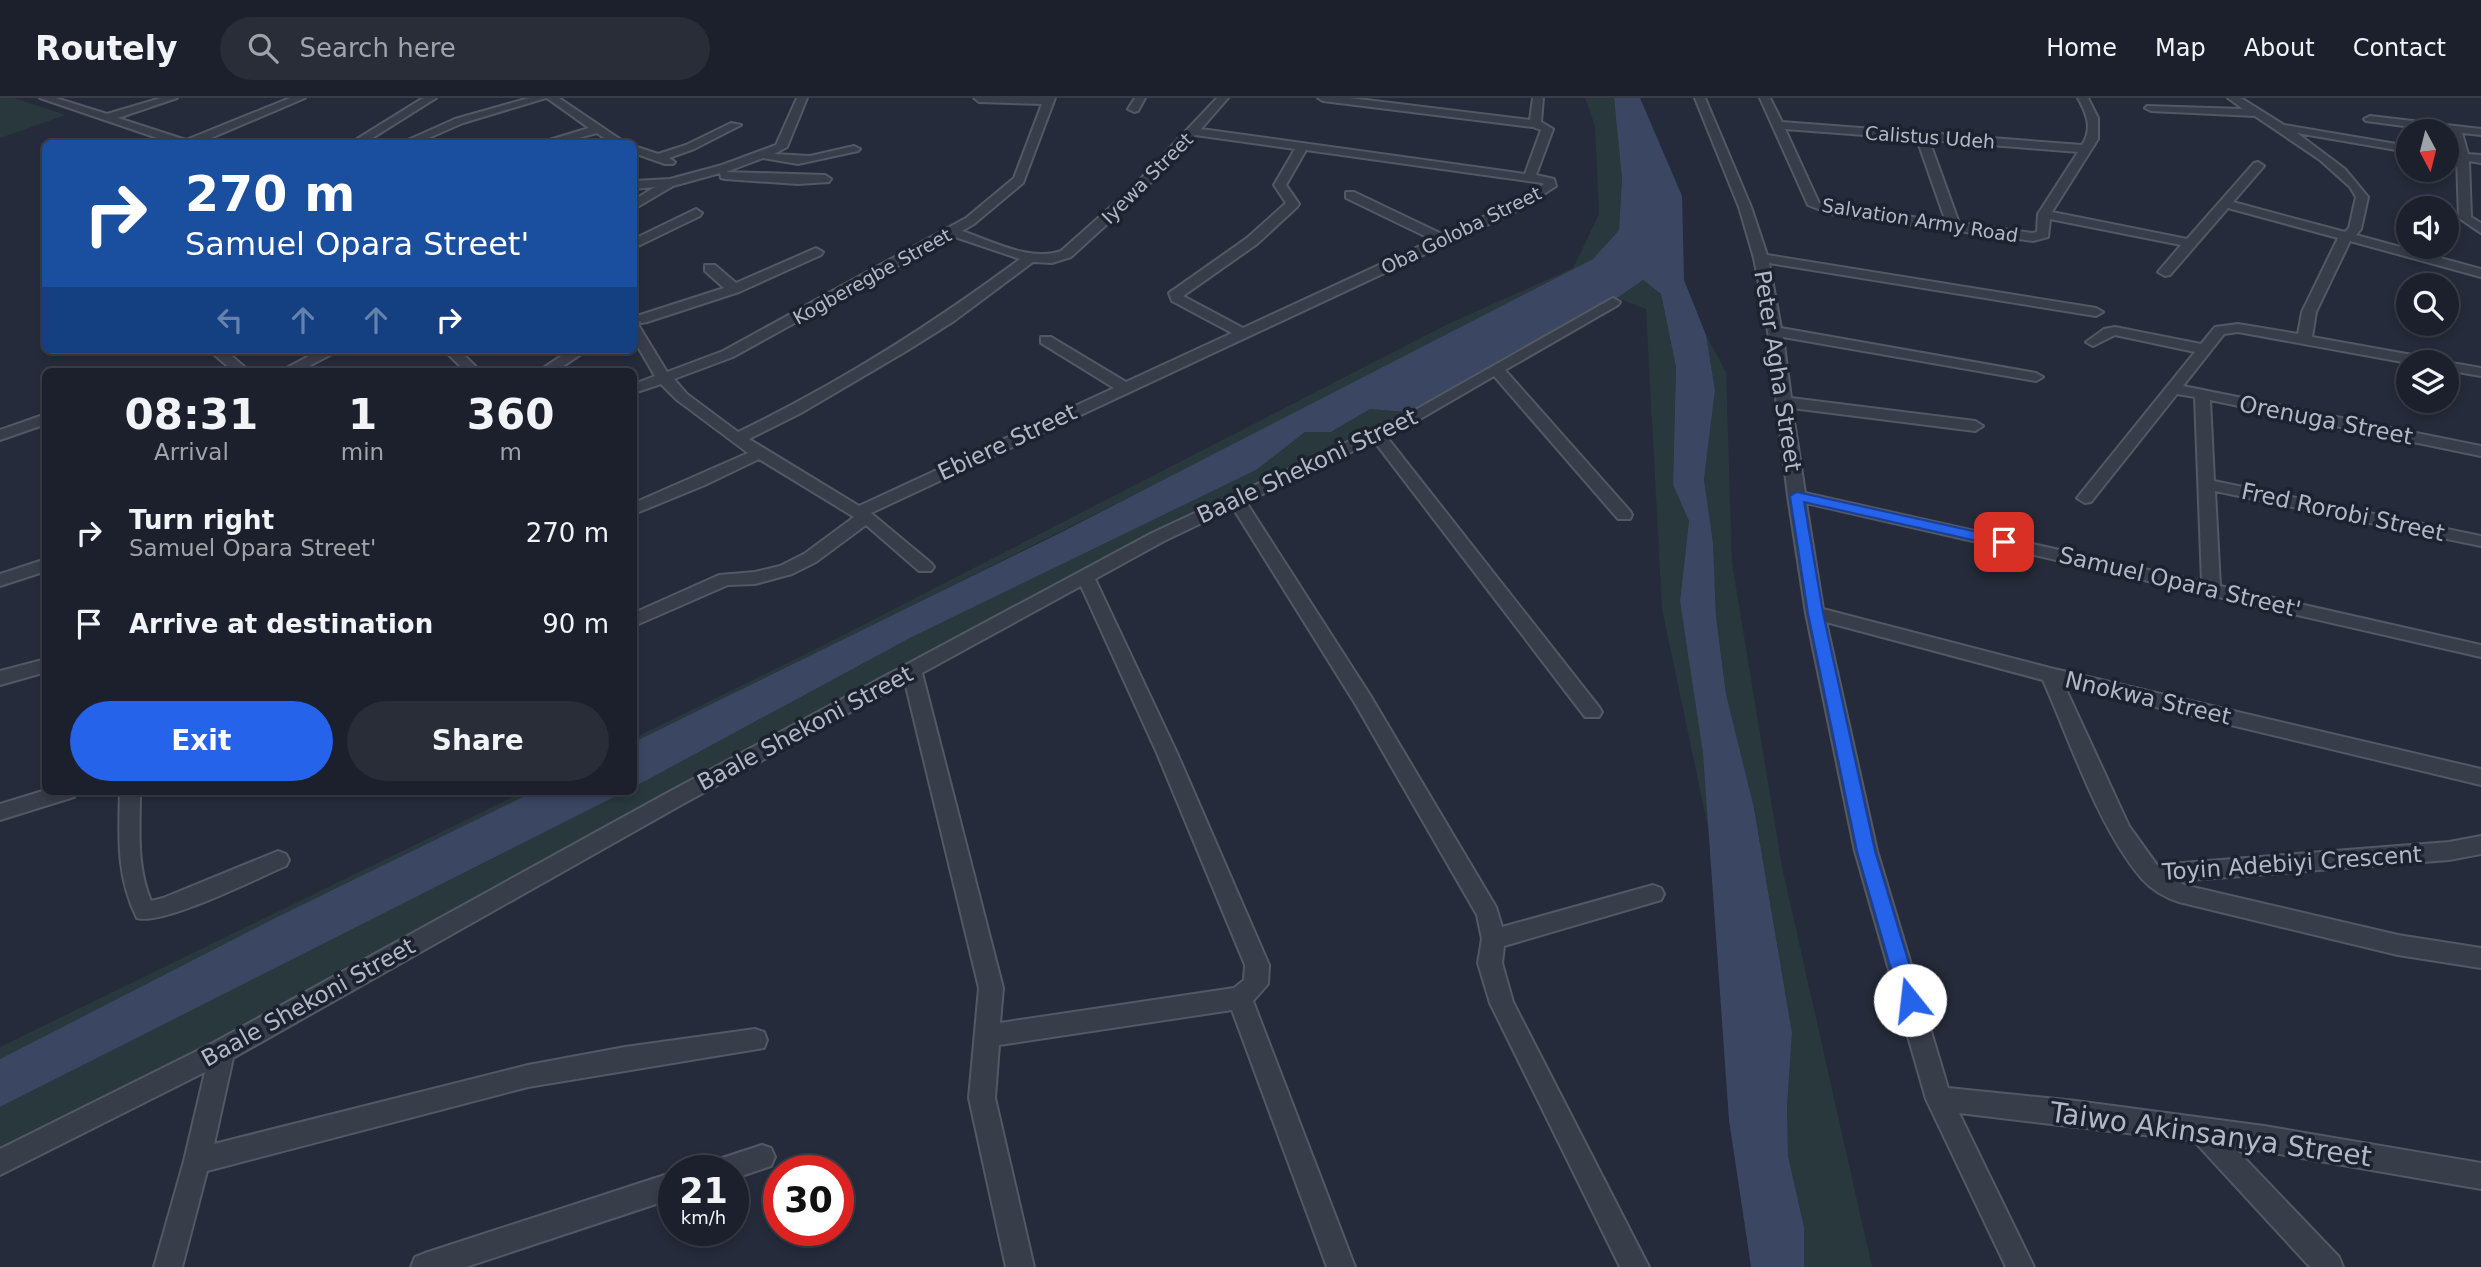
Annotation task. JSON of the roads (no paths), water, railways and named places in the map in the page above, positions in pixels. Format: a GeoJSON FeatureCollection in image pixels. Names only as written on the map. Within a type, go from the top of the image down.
{"type":"FeatureCollection","features":[{"type":"Feature","properties":{"kind":"street"},"geometry":{"type":"LineString","coordinates":[[46,98],[175,140]]}},
{"type":"Feature","properties":{"kind":"street"},"geometry":{"type":"LineString","coordinates":[[106,118],[172,98]]}},
{"type":"Feature","properties":{"kind":"street"},"geometry":{"type":"LineString","coordinates":[[198,140],[300,98]]}},
{"type":"Feature","properties":{"kind":"street"},"geometry":{"type":"LineString","coordinates":[[361,140],[431,98]]}},
{"type":"Feature","properties":{"kind":"street"},"geometry":{"type":"LineString","coordinates":[[414,140],[459,121],[541,98]]}},
{"type":"Feature","properties":{"kind":"street"},"geometry":{"type":"LineString","coordinates":[[552,98],[615,140]]}},
{"type":"Feature","properties":{"kind":"street"},"geometry":{"type":"LineString","coordinates":[[637,185],[669,183],[765,155],[784,143],[802,98]]}},
{"type":"Feature","properties":{"kind":"street"},"geometry":{"type":"LineString","coordinates":[[1134,109],[1140,98]]}},
{"type":"Feature","properties":{"kind":"street","name":"Iyewa Street"},"geometry":{"type":"LineString","coordinates":[[1030,258],[1052,259],[1066,254],[1103,222],[1194,131],[1223,98]]}},
{"type":"Feature","properties":{"kind":"street"},"geometry":{"type":"LineString","coordinates":[[1323,98],[1535,124],[1547,129],[1529,178]]}},
{"type":"Feature","properties":{"kind":"street"},"geometry":{"type":"LineString","coordinates":[[1535,124],[1538,98]]}},
{"type":"Feature","properties":{"kind":"street","name":"Peter Agha Street"},"geometry":{"type":"LineString","coordinates":[[1700,98],[1745,207],[1760,258],[1775,331],[1815,613],[1866,851],[1939,1099],[2020,1267]]}},
{"type":"Feature","properties":{"kind":"street"},"geometry":{"type":"LineString","coordinates":[[1765,98],[1776,125]]}},
{"type":"Feature","properties":{"kind":"street","name":"Salvation Army Road"},"geometry":{"type":"LineString","coordinates":[[1776,125],[1814,205],[1831,210],[2040,237],[2043,234],[2044,214],[2092,139],[2095,126],[2092,113],[2083,98]]}},
{"type":"Feature","properties":{"kind":"street"},"geometry":{"type":"LineString","coordinates":[[2233,98],[2330,163],[2358,188],[2362,197],[2359,220],[2341,243],[2309,312],[2304,339]]}},
{"type":"Feature","properties":{"kind":"street"},"geometry":{"type":"LineString","coordinates":[[978,102],[1050,100]]}},
{"type":"Feature","properties":{"kind":"street","name":"Kogberegbe Street"},"geometry":{"type":"LineString","coordinates":[[637,388],[728,354],[953,232],[991,206],[1019,180],[1050,100]]}},
{"type":"Feature","properties":{"kind":"street"},"geometry":{"type":"LineString","coordinates":[[2151,108],[2257,113]]}},
{"type":"Feature","properties":{"kind":"street"},"geometry":{"type":"LineString","coordinates":[[2370,119],[2396,122]]}},
{"type":"Feature","properties":{"kind":"street"},"geometry":{"type":"LineString","coordinates":[[658,158],[690,147],[735,125]]}},
{"type":"Feature","properties":{"kind":"street","name":"Calistus Udeh"},"geometry":{"type":"LineString","coordinates":[[1776,125],[2084,149]]}},
{"type":"Feature","properties":{"kind":"street"},"geometry":{"type":"LineString","coordinates":[[2277,127],[2396,147]]}},
{"type":"Feature","properties":{"kind":"street"},"geometry":{"type":"LineString","coordinates":[[556,140],[597,129]]}},
{"type":"Feature","properties":{"kind":"street"},"geometry":{"type":"LineString","coordinates":[[2459,129],[2481,132]]}},
{"type":"Feature","properties":{"kind":"street","name":"Oba Goloba Street"},"geometry":{"type":"LineString","coordinates":[[1156,373],[1513,208],[1550,186],[1550,182],[1529,178],[1194,131]]}},
{"type":"Feature","properties":{"kind":"street"},"geometry":{"type":"LineString","coordinates":[[1922,137],[1954,227]]}},
{"type":"Feature","properties":{"kind":"street"},"geometry":{"type":"LineString","coordinates":[[2459,142],[2463,156],[2465,218],[2481,229]]}},
{"type":"Feature","properties":{"kind":"street"},"geometry":{"type":"LineString","coordinates":[[1242,333],[1177,298],[1176,293],[1252,241],[1293,204],[1280,185],[1302,147]]}},
{"type":"Feature","properties":{"kind":"street"},"geometry":{"type":"LineString","coordinates":[[765,155],[783,160],[805,161],[854,149]]}},
{"type":"Feature","properties":{"kind":"street"},"geometry":{"type":"LineString","coordinates":[[637,150],[699,175]]}},
{"type":"Feature","properties":{"kind":"street"},"geometry":{"type":"LineString","coordinates":[[2459,156],[2481,159]]}},
{"type":"Feature","properties":{"kind":"street"},"geometry":{"type":"LineString","coordinates":[[2165,272],[2258,166]]}},
{"type":"Feature","properties":{"kind":"street"},"geometry":{"type":"LineString","coordinates":[[716,171],[768,179],[825,179]]}},
{"type":"Feature","properties":{"kind":"street"},"geometry":{"type":"LineString","coordinates":[[637,203],[669,183]]}},
{"type":"Feature","properties":{"kind":"street"},"geometry":{"type":"LineString","coordinates":[[1350,195],[1443,240]]}},
{"type":"Feature","properties":{"kind":"street"},"geometry":{"type":"LineString","coordinates":[[2227,204],[2481,273]]}},
{"type":"Feature","properties":{"kind":"street"},"geometry":{"type":"LineString","coordinates":[[637,243],[696,214]]}},
{"type":"Feature","properties":{"kind":"street"},"geometry":{"type":"LineString","coordinates":[[2044,214],[2190,243]]}},
{"type":"Feature","properties":{"kind":"street"},"geometry":{"type":"LineString","coordinates":[[953,232],[1030,258]]}},
{"type":"Feature","properties":{"kind":"street"},"geometry":{"type":"LineString","coordinates":[[637,321],[734,289],[816,252]]}},
{"type":"Feature","properties":{"kind":"street"},"geometry":{"type":"LineString","coordinates":[[737,439],[796,410],[903,347],[949,318],[1030,258]]}},
{"type":"Feature","properties":{"kind":"street"},"geometry":{"type":"LineString","coordinates":[[1760,258],[2095,312]]}},
{"type":"Feature","properties":{"kind":"street"},"geometry":{"type":"LineString","coordinates":[[710,268],[734,289]]}},
{"type":"Feature","properties":{"kind":"street","name":"Baale Shekoni Street"},"geometry":{"type":"LineString","coordinates":[[0,1162],[222,1051],[1157,537],[1378,436],[1613,302]]}},
{"type":"Feature","properties":{"kind":"street"},"geometry":{"type":"LineString","coordinates":[[637,323],[663,377],[682,397],[737,439],[862,514],[925,567]]}},
{"type":"Feature","properties":{"kind":"street"},"geometry":{"type":"LineString","coordinates":[[2085,498],[2220,330],[2226,328],[2304,339],[2396,356]]}},
{"type":"Feature","properties":{"kind":"street"},"geometry":{"type":"LineString","coordinates":[[1775,331],[2036,377]]}},
{"type":"Feature","properties":{"kind":"street"},"geometry":{"type":"LineString","coordinates":[[2093,342],[2115,331],[2204,349]]}},
{"type":"Feature","properties":{"kind":"street"},"geometry":{"type":"LineString","coordinates":[[1046,340],[1123,387]]}},
{"type":"Feature","properties":{"kind":"street"},"geometry":{"type":"LineString","coordinates":[[221,354],[238,368]]}},
{"type":"Feature","properties":{"kind":"street"},"geometry":{"type":"LineString","coordinates":[[294,368],[324,354]]}},
{"type":"Feature","properties":{"kind":"street"},"geometry":{"type":"LineString","coordinates":[[455,354],[470,368]]}},
{"type":"Feature","properties":{"kind":"street"},"geometry":{"type":"LineString","coordinates":[[551,368],[574,354]]}},
{"type":"Feature","properties":{"kind":"street"},"geometry":{"type":"LineString","coordinates":[[2459,368],[2481,372]]}},
{"type":"Feature","properties":{"kind":"street"},"geometry":{"type":"LineString","coordinates":[[1496,369],[1623,515]]}},
{"type":"Feature","properties":{"kind":"street","name":"Ebiere Street"},"geometry":{"type":"LineString","coordinates":[[637,619],[725,579],[755,578],[786,570],[810,558],[862,514],[1156,373]]}},
{"type":"Feature","properties":{"kind":"street","name":"Orenuga Street"},"geometry":{"type":"LineString","coordinates":[[2171,388],[2481,451]]}},
{"type":"Feature","properties":{"kind":"street"},"geometry":{"type":"LineString","coordinates":[[2202,395],[2211,589]]}},
{"type":"Feature","properties":{"kind":"street"},"geometry":{"type":"LineString","coordinates":[[1784,402],[1975,426]]}},
{"type":"Feature","properties":{"kind":"street"},"geometry":{"type":"LineString","coordinates":[[0,435],[42,420]]}},
{"type":"Feature","properties":{"kind":"street"},"geometry":{"type":"LineString","coordinates":[[1378,436],[1592,712]]}},
{"type":"Feature","properties":{"kind":"street"},"geometry":{"type":"LineString","coordinates":[[637,508],[760,453]]}},
{"type":"Feature","properties":{"kind":"street","name":"Fred Rorobi Street"},"geometry":{"type":"LineString","coordinates":[[2206,484],[2481,541]]}},
{"type":"Feature","properties":{"kind":"street","name":"Samuel Opara Street'"},"geometry":{"type":"LineString","coordinates":[[1797,496],[2481,651]]}},
{"type":"Feature","properties":{"kind":"street"},"geometry":{"type":"LineString","coordinates":[[1236,499],[1370,712],[1488,914],[1493,939],[1490,963],[1502,1003],[1635,1267]]}},
{"type":"Feature","properties":{"kind":"street"},"geometry":{"type":"LineString","coordinates":[[0,580],[42,566]]}},
{"type":"Feature","properties":{"kind":"street"},"geometry":{"type":"LineString","coordinates":[[987,1036],[1240,998],[1256,984],[1257,965],[1167,752],[1086,578]]}},
{"type":"Feature","properties":{"kind":"street","name":"Nnokwa Street"},"geometry":{"type":"LineString","coordinates":[[1815,613],[2050,675],[2481,777]]}},
{"type":"Feature","properties":{"kind":"street"},"geometry":{"type":"LineString","coordinates":[[0,678],[42,666]]}},
{"type":"Feature","properties":{"kind":"street"},"geometry":{"type":"LineString","coordinates":[[912,670],[991,988],[982,1098],[1020,1267]]}},
{"type":"Feature","properties":{"kind":"street"},"geometry":{"type":"LineString","coordinates":[[2050,675],[2120,830],[2151,874]]}},
{"type":"Feature","properties":{"kind":"street"},"geometry":{"type":"LineString","coordinates":[[0,812],[54,795]]}},
{"type":"Feature","properties":{"kind":"street"},"geometry":{"type":"LineString","coordinates":[[130,795],[131,864],[140,902],[145,911],[166,907],[278,860]]}},
{"type":"Feature","properties":{"kind":"street","name":"Toyin Adebiyi Crescent"},"geometry":{"type":"LineString","coordinates":[[2151,874],[2449,851],[2481,845]]}},
{"type":"Feature","properties":{"kind":"street","name":"Toyin Adebiyi Crescent"},"geometry":{"type":"LineString","coordinates":[[2151,874],[2179,893],[2399,945],[2481,958]]}},
{"type":"Feature","properties":{"kind":"street"},"geometry":{"type":"LineString","coordinates":[[1493,939],[1653,894]]}},
{"type":"Feature","properties":{"kind":"street"},"geometry":{"type":"LineString","coordinates":[[1240,998],[1341,1267]]}},
{"type":"Feature","properties":{"kind":"street"},"geometry":{"type":"LineString","coordinates":[[197,1161],[528,1076],[625,1058],[755,1040]]}},
{"type":"Feature","properties":{"kind":"street"},"geometry":{"type":"LineString","coordinates":[[168,1267],[197,1161],[222,1051]]}},
{"type":"Feature","properties":{"kind":"street","name":"Taiwo Akinsanya Street"},"geometry":{"type":"LineString","coordinates":[[1939,1099],[2076,1113],[2264,1138],[2481,1176]]}},
{"type":"Feature","properties":{"kind":"street"},"geometry":{"type":"LineString","coordinates":[[2202,1131],[2329,1267]]}},
{"type":"Feature","properties":{"kind":"street"},"geometry":{"type":"LineString","coordinates":[[749,1161],[762,1157]]}},
{"type":"Feature","properties":{"kind":"street"},"geometry":{"type":"LineString","coordinates":[[425,1267],[658,1190]]}},
{"type":"Feature","properties":{"kind":"water"},"geometry":{"type":"Polygon","coordinates":[[[1614,98],[1640,98],[1682,196],[1684,280],[1706,335],[1715,390],[1704,479],[1713,543],[1716,617],[1726,694],[1754,808],[1792,1033],[1787,1107],[1788,1156],[1804,1227],[1804,1267],[1751,1267],[1729,1120],[1703,753],[1680,601],[1689,521],[1673,485],[1676,367],[1661,294],[1643,280],[1617,298],[1583,313],[1418,413],[1370,409],[1331,432],[1305,432],[1256,470],[910,638],[637,785],[637,741],[1058,534],[1593,259],[1619,230],[1622,179],[1614,98]]]}},
{"type":"Feature","properties":{"kind":"water"},"geometry":{"type":"Polygon","coordinates":[[[527,795],[618,795],[0,1107],[0,1059],[273,919],[527,795]]]}}]}
